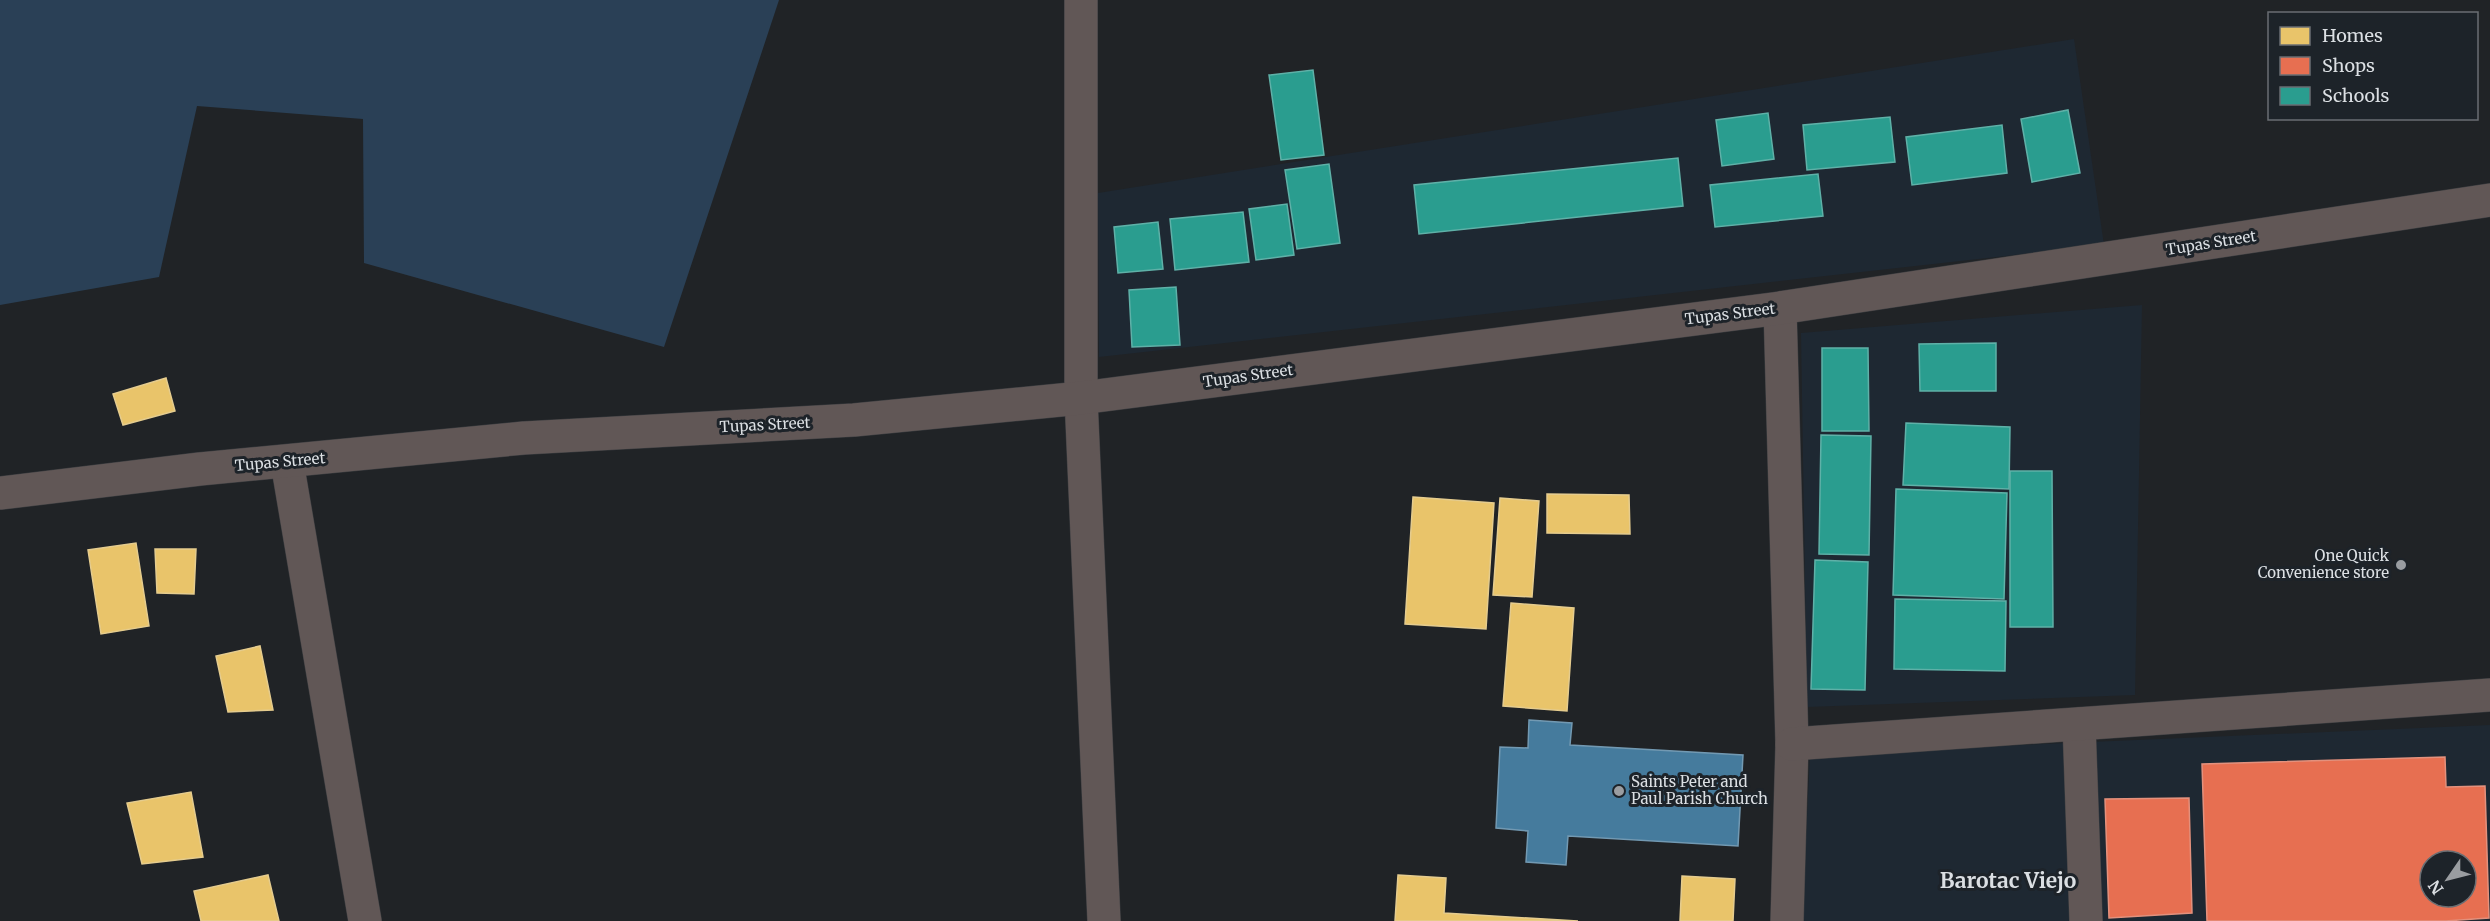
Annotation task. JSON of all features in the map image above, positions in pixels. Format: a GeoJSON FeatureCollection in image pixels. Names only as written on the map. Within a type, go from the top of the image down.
{"type":"FeatureCollection","features":[{"type":"Feature","properties":{"kind":"street"},"geometry":{"type":"LineString","coordinates":[[1081,0],[1081,398],[1104,921]]}},
{"type":"Feature","properties":{"kind":"street","name":"Tupas Street"},"geometry":{"type":"LineString","coordinates":[[0,493],[200,470],[524,438],[854,420],[1081,398],[1780,308],[2490,200]]}},
{"type":"Feature","properties":{"kind":"street"},"geometry":{"type":"LineString","coordinates":[[1780,308],[1792,744],[1787,921]]}},
{"type":"Feature","properties":{"kind":"street"},"geometry":{"type":"LineString","coordinates":[[287,462],[365,921]]}},
{"type":"Feature","properties":{"kind":"street"},"geometry":{"type":"LineString","coordinates":[[1792,744],[2490,695]]}},
{"type":"Feature","properties":{"kind":"street"},"geometry":{"type":"LineString","coordinates":[[2079,724],[2086,921]]}},
{"type":"Feature","properties":{"kind":"shaded area"},"geometry":{"type":"Polygon","coordinates":[[[0,0],[779,0],[664,347],[364,263],[363,119],[197,106],[159,277],[0,305],[0,0]]]}},
{"type":"Feature","properties":{"kind":"shaded area"},"geometry":{"type":"Polygon","coordinates":[[[2074,39],[2104,245],[1099,357],[1098,193],[2074,39]]]}},
{"type":"Feature","properties":{"kind":"shaded area"},"geometry":{"type":"Polygon","coordinates":[[[2142,305],[2135,695],[1807,707],[1801,333],[2142,305]]]}},
{"type":"Feature","properties":{"kind":"shaded area"},"geometry":{"type":"Polygon","coordinates":[[[2490,725],[2490,921],[1802,921],[1810,754],[2490,725]]]}},
{"type":"Feature","properties":{"kind":"building: Homes"},"geometry":{"type":"Polygon","coordinates":[[[166,378],[175,411],[123,425],[113,394],[166,378]]]}},
{"type":"Feature","properties":{"kind":"building: Homes"},"geometry":{"type":"Polygon","coordinates":[[[1547,494],[1629,495],[1630,534],[1547,533],[1547,494]]]}},
{"type":"Feature","properties":{"kind":"building: Homes"},"geometry":{"type":"Polygon","coordinates":[[[1413,497],[1494,503],[1486,629],[1405,624],[1413,497]]]}},
{"type":"Feature","properties":{"kind":"building: Homes"},"geometry":{"type":"Polygon","coordinates":[[[1500,498],[1539,501],[1532,597],[1493,595],[1500,498]]]}},
{"type":"Feature","properties":{"kind":"building: Homes"},"geometry":{"type":"Polygon","coordinates":[[[136,543],[149,626],[101,634],[88,550],[136,543]]]}},
{"type":"Feature","properties":{"kind":"building: Homes"},"geometry":{"type":"Polygon","coordinates":[[[155,549],[196,549],[194,594],[157,593],[155,549]]]}},
{"type":"Feature","properties":{"kind":"building: Homes"},"geometry":{"type":"Polygon","coordinates":[[[1511,603],[1574,608],[1567,711],[1503,706],[1511,603]]]}},
{"type":"Feature","properties":{"kind":"building: Homes"},"geometry":{"type":"Polygon","coordinates":[[[260,646],[273,710],[228,712],[216,656],[260,646]]]}},
{"type":"Feature","properties":{"kind":"building: Homes"},"geometry":{"type":"Polygon","coordinates":[[[191,792],[203,857],[142,864],[127,803],[191,792]]]}},
{"type":"Feature","properties":{"kind":"building: Homes"},"geometry":{"type":"Polygon","coordinates":[[[268,875],[279,921],[201,921],[194,891],[268,875]]]}},
{"type":"Feature","properties":{"kind":"building: Homes"},"geometry":{"type":"Polygon","coordinates":[[[1398,875],[1446,878],[1444,913],[1578,921],[1395,921],[1398,875]]]}},
{"type":"Feature","properties":{"kind":"building: Homes"},"geometry":{"type":"Polygon","coordinates":[[[1682,876],[1735,879],[1733,921],[1680,921],[1682,876]]]}},
{"type":"Feature","properties":{"kind":"building: Shops"},"geometry":{"type":"Polygon","coordinates":[[[2445,757],[2446,787],[2485,786],[2489,918],[2445,921],[2207,921],[2202,764],[2445,757]]]}},
{"type":"Feature","properties":{"kind":"building: Shops"},"geometry":{"type":"Polygon","coordinates":[[[2189,798],[2192,913],[2109,918],[2105,799],[2189,798]]]}},
{"type":"Feature","properties":{"kind":"building: Schools"},"geometry":{"type":"Polygon","coordinates":[[[1313,70],[1324,155],[1281,160],[1269,75],[1313,70]]]}},
{"type":"Feature","properties":{"kind":"building: Schools"},"geometry":{"type":"Polygon","coordinates":[[[2068,110],[2080,173],[2032,182],[2021,119],[2068,110]]]}},
{"type":"Feature","properties":{"kind":"building: Schools"},"geometry":{"type":"Polygon","coordinates":[[[1768,113],[1774,159],[1722,166],[1716,120],[1768,113]]]}},
{"type":"Feature","properties":{"kind":"building: Schools"},"geometry":{"type":"Polygon","coordinates":[[[1890,117],[1895,162],[1807,170],[1803,125],[1890,117]]]}},
{"type":"Feature","properties":{"kind":"building: Schools"},"geometry":{"type":"Polygon","coordinates":[[[2002,125],[2007,173],[1912,185],[1906,137],[2002,125]]]}},
{"type":"Feature","properties":{"kind":"building: Schools"},"geometry":{"type":"Polygon","coordinates":[[[1678,158],[1683,206],[1419,234],[1414,185],[1678,158]]]}},
{"type":"Feature","properties":{"kind":"building: Schools"},"geometry":{"type":"Polygon","coordinates":[[[1329,164],[1340,243],[1297,249],[1285,170],[1329,164]]]}},
{"type":"Feature","properties":{"kind":"building: Schools"},"geometry":{"type":"Polygon","coordinates":[[[1818,174],[1823,216],[1715,227],[1710,185],[1818,174]]]}},
{"type":"Feature","properties":{"kind":"building: Schools"},"geometry":{"type":"Polygon","coordinates":[[[1287,204],[1294,255],[1256,260],[1249,209],[1287,204]]]}},
{"type":"Feature","properties":{"kind":"building: Schools"},"geometry":{"type":"Polygon","coordinates":[[[1243,212],[1249,262],[1175,270],[1170,219],[1243,212]]]}},
{"type":"Feature","properties":{"kind":"building: Schools"},"geometry":{"type":"Polygon","coordinates":[[[1158,222],[1163,269],[1118,273],[1114,227],[1158,222]]]}},
{"type":"Feature","properties":{"kind":"building: Schools"},"geometry":{"type":"Polygon","coordinates":[[[1176,287],[1180,345],[1132,347],[1129,290],[1176,287]]]}},
{"type":"Feature","properties":{"kind":"building: Schools"},"geometry":{"type":"Polygon","coordinates":[[[1996,343],[1996,391],[1920,391],[1919,344],[1996,343]]]}},
{"type":"Feature","properties":{"kind":"building: Schools"},"geometry":{"type":"Polygon","coordinates":[[[1822,348],[1868,348],[1869,431],[1822,431],[1822,348]]]}},
{"type":"Feature","properties":{"kind":"building: Schools"},"geometry":{"type":"Polygon","coordinates":[[[1906,423],[2010,427],[2009,489],[1903,485],[1906,423]]]}},
{"type":"Feature","properties":{"kind":"building: Schools"},"geometry":{"type":"Polygon","coordinates":[[[1821,435],[1871,436],[1869,555],[1819,554],[1821,435]]]}},
{"type":"Feature","properties":{"kind":"building: Schools"},"geometry":{"type":"Polygon","coordinates":[[[2010,471],[2052,471],[2053,627],[2010,627],[2010,471]]]}},
{"type":"Feature","properties":{"kind":"building: Schools"},"geometry":{"type":"Polygon","coordinates":[[[1896,489],[2007,493],[2004,599],[1893,595],[1896,489]]]}},
{"type":"Feature","properties":{"kind":"building: Schools"},"geometry":{"type":"Polygon","coordinates":[[[1815,560],[1868,562],[1865,690],[1811,689],[1815,560]]]}},
{"type":"Feature","properties":{"kind":"building: Schools"},"geometry":{"type":"Polygon","coordinates":[[[1895,599],[2006,601],[2005,671],[1894,669],[1895,599]]]}},
{"type":"Feature","properties":{"kind":"building: Public","name":"Saints Peter and Paul Parish Church"},"geometry":{"type":"Polygon","coordinates":[[[1529,720],[1572,723],[1570,745],[1743,755],[1738,846],[1568,836],[1566,865],[1526,862],[1528,831],[1496,828],[1500,747],[1528,748],[1529,720]]]}},
{"type":"Feature","properties":{"kind":"place","name":"One Quick Convenience store"},"geometry":{"type":"Point","coordinates":[2401,565]}},
{"type":"Feature","properties":{"kind":"place","name":"Saints Peter and Paul Parish Church"},"geometry":{"type":"Point","coordinates":[1619,791]}},
{"type":"Feature","properties":{"kind":"district","name":"Barotac Viejo"},"geometry":{"type":"Point","coordinates":[2008,881]}}]}
